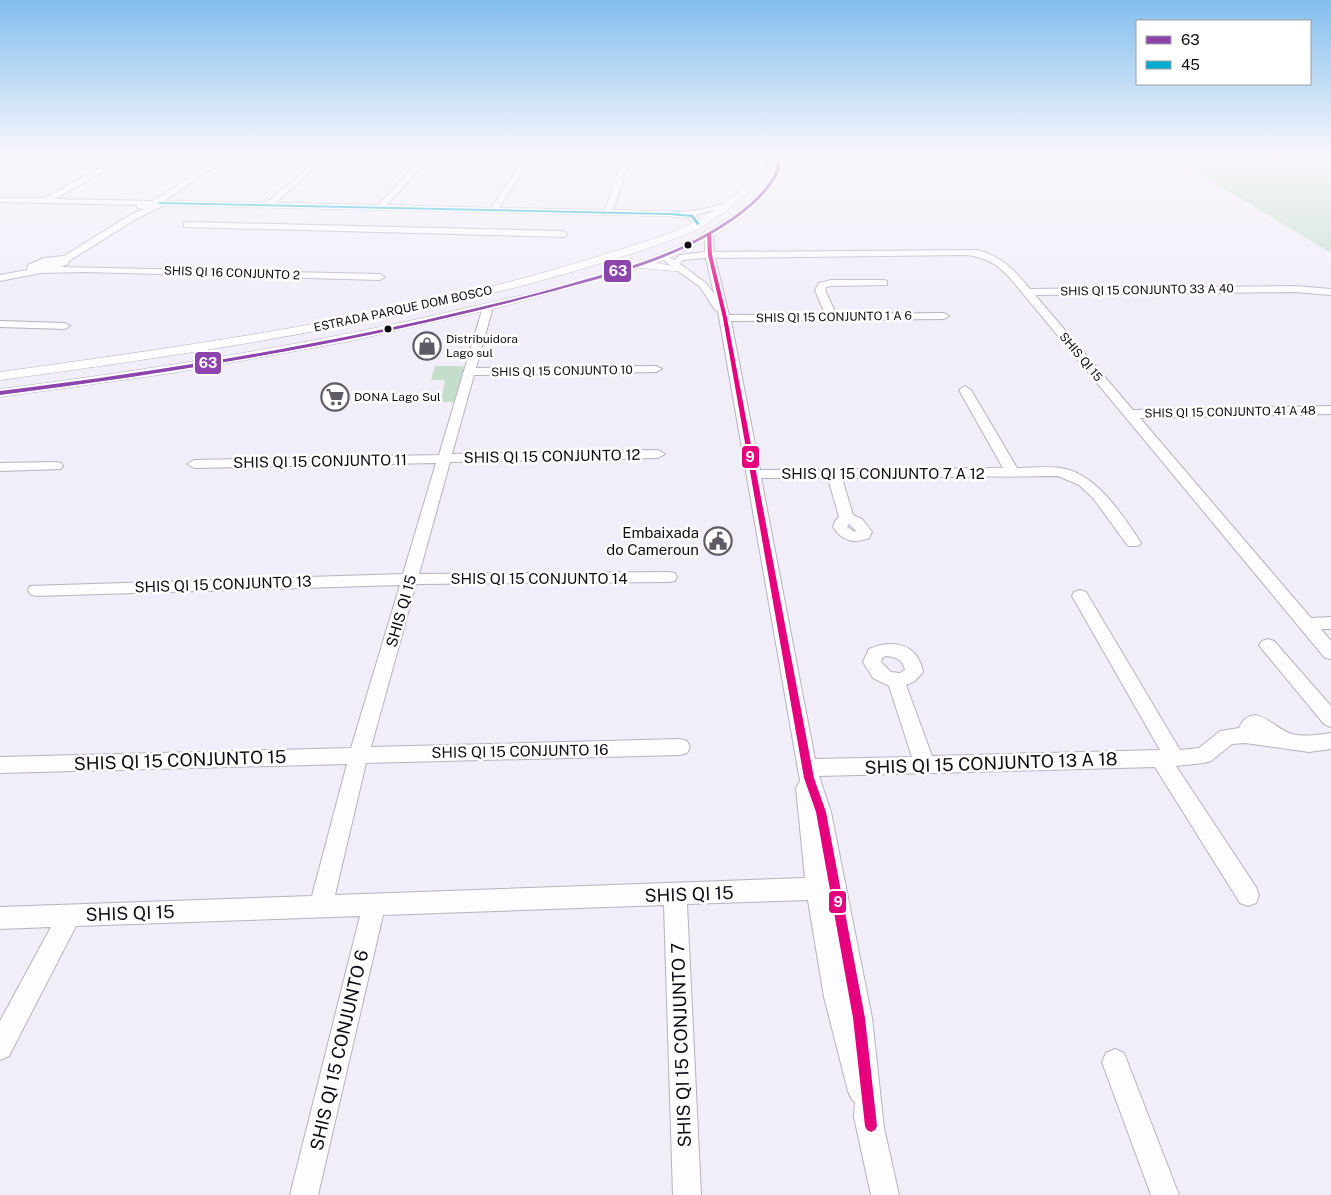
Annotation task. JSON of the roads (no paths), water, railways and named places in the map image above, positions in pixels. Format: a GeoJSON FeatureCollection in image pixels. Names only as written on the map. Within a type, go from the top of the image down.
{"type":"FeatureCollection","features":[{"type":"Feature","properties":{"kind":"main road","name":"ESTRADA PARQUE DOM BOSCO"},"geometry":{"type":"LineString","coordinates":[[0,376],[277,335],[505,287],[621,254],[694,226],[719,210]]}},
{"type":"Feature","properties":{"kind":"main road","name":"ESTRADA PARQUE DOM BOSCO"},"geometry":{"type":"LineString","coordinates":[[0,393],[162,371],[481,312],[623,270],[663,256],[709,234],[742,210]]}},
{"type":"Feature","properties":{"kind":"main road"},"geometry":{"type":"LineString","coordinates":[[663,256],[659,251],[660,246],[694,226]]}},
{"type":"Feature","properties":{"kind":"main road"},"geometry":{"type":"LineString","coordinates":[[623,270],[648,265],[678,267]]}},
{"type":"Feature","properties":{"kind":"main road"},"geometry":{"type":"LineString","coordinates":[[581,266],[592,267],[600,271],[596,278]]}},
{"type":"Feature","properties":{"kind":"main road"},"geometry":{"type":"LineString","coordinates":[[407,309],[402,319],[417,324]]}},
{"type":"Feature","properties":{"kind":"street"},"geometry":{"type":"LineString","coordinates":[[133,217],[144,210]]}},
{"type":"Feature","properties":{"kind":"street"},"geometry":{"type":"LineString","coordinates":[[0,277],[65,261],[144,210]]}},
{"type":"Feature","properties":{"kind":"street"},"geometry":{"type":"LineString","coordinates":[[380,210],[383,219]]}},
{"type":"Feature","properties":{"kind":"street"},"geometry":{"type":"LineString","coordinates":[[187,225],[383,219],[493,210],[670,214],[692,216],[694,226]]}},
{"type":"Feature","properties":{"kind":"street"},"geometry":{"type":"LineString","coordinates":[[670,214],[709,210]]}},
{"type":"Feature","properties":{"kind":"street"},"geometry":{"type":"LineString","coordinates":[[383,219],[563,234]]}},
{"type":"Feature","properties":{"kind":"street"},"geometry":{"type":"LineString","coordinates":[[709,234],[707,266],[724,316],[808,773],[806,791],[826,889],[859,1018],[871,1126],[885,1195]]}},
{"type":"Feature","properties":{"kind":"street"},"geometry":{"type":"LineString","coordinates":[[37,269],[52,259],[90,245]]}},
{"type":"Feature","properties":{"kind":"street","name":"SHIS QI 15"},"geometry":{"type":"LineString","coordinates":[[707,266],[979,253],[1000,261],[1331,653]]}},
{"type":"Feature","properties":{"kind":"street"},"geometry":{"type":"LineString","coordinates":[[663,256],[703,285],[724,316]]}},
{"type":"Feature","properties":{"kind":"street"},"geometry":{"type":"LineString","coordinates":[[678,267],[677,260],[685,256],[707,266]]}},
{"type":"Feature","properties":{"kind":"street","name":"SHIS QI 16 CONJUNTO 2"},"geometry":{"type":"LineString","coordinates":[[52,259],[65,261],[85,269]]}},
{"type":"Feature","properties":{"kind":"street"},"geometry":{"type":"LineString","coordinates":[[678,267],[707,266]]}},
{"type":"Feature","properties":{"kind":"street","name":"SHIS QI 16 CONJUNTO 2"},"geometry":{"type":"LineString","coordinates":[[37,269],[380,277]]}},
{"type":"Feature","properties":{"kind":"street"},"geometry":{"type":"LineString","coordinates":[[832,317],[820,290],[822,286],[831,283],[884,283]]}},
{"type":"Feature","properties":{"kind":"street","name":"SHIS QI 15 CONJUNTO 33 A 40"},"geometry":{"type":"LineString","coordinates":[[1027,292],[1267,289],[1316,289],[1331,292]]}},
{"type":"Feature","properties":{"kind":"street","name":"SHIS QI 15"},"geometry":{"type":"LineString","coordinates":[[321,906],[359,754],[446,458],[481,312]]}},
{"type":"Feature","properties":{"kind":"street","name":"SHIS QI 15 CONJUNTO 1 A 6"},"geometry":{"type":"LineString","coordinates":[[724,316],[944,316]]}},
{"type":"Feature","properties":{"kind":"street"},"geometry":{"type":"LineString","coordinates":[[0,324],[64,326]]}},
{"type":"Feature","properties":{"kind":"street","name":"SHIS QI 15 CONJUNTO 10"},"geometry":{"type":"LineString","coordinates":[[468,372],[656,369]]}},
{"type":"Feature","properties":{"kind":"street"},"geometry":{"type":"LineString","coordinates":[[965,390],[1013,473]]}},
{"type":"Feature","properties":{"kind":"street","name":"SHIS QI 15 CONJUNTO 41 A 48"},"geometry":{"type":"LineString","coordinates":[[1129,414],[1331,410]]}},
{"type":"Feature","properties":{"kind":"street","name":"SHIS QI 15 CONJUNTO 12"},"geometry":{"type":"LineString","coordinates":[[446,458],[658,454]]}},
{"type":"Feature","properties":{"kind":"street","name":"SHIS QI 15 CONJUNTO 11"},"geometry":{"type":"LineString","coordinates":[[194,464],[446,458]]}},
{"type":"Feature","properties":{"kind":"street"},"geometry":{"type":"LineString","coordinates":[[0,467],[56,466]]}},
{"type":"Feature","properties":{"kind":"street"},"geometry":{"type":"LineString","coordinates":[[833,472],[847,518]]}},
{"type":"Feature","properties":{"kind":"street","name":"SHIS QI 15 CONJUNTO 7 A 12"},"geometry":{"type":"LineString","coordinates":[[753,474],[1060,472],[1084,482],[1098,494],[1133,543]]}},
{"type":"Feature","properties":{"kind":"street","name":"SHIS QI 15 CONJUNTO 14"},"geometry":{"type":"LineString","coordinates":[[410,579],[669,577]]}},
{"type":"Feature","properties":{"kind":"street","name":"SHIS QI 15 CONJUNTO 13"},"geometry":{"type":"LineString","coordinates":[[36,590],[410,579]]}},
{"type":"Feature","properties":{"kind":"street"},"geometry":{"type":"LineString","coordinates":[[1080,596],[1168,758],[1248,895]]}},
{"type":"Feature","properties":{"kind":"street"},"geometry":{"type":"LineString","coordinates":[[1307,624],[1331,623]]}},
{"type":"Feature","properties":{"kind":"street"},"geometry":{"type":"LineString","coordinates":[[1268,644],[1331,719]]}},
{"type":"Feature","properties":{"kind":"street"},"geometry":{"type":"LineString","coordinates":[[896,681],[926,765]]}},
{"type":"Feature","properties":{"kind":"street","name":"SHIS QI 15 CONJUNTO 13 A 18"},"geometry":{"type":"LineString","coordinates":[[808,773],[926,765],[1194,757],[1204,754],[1227,737],[1245,735],[1248,726],[1254,723],[1263,725],[1286,741],[1309,744],[1331,741]]}},
{"type":"Feature","properties":{"kind":"street","name":"SHIS QI 15 CONJUNTO 16"},"geometry":{"type":"LineString","coordinates":[[359,754],[680,747]]}},
{"type":"Feature","properties":{"kind":"street","name":"SHIS QI 15 CONJUNTO 15"},"geometry":{"type":"LineString","coordinates":[[0,765],[359,754]]}},
{"type":"Feature","properties":{"kind":"street","name":"SHIS QI 15"},"geometry":{"type":"LineString","coordinates":[[0,918],[826,889]]}},
{"type":"Feature","properties":{"kind":"street","name":"SHIS QI 15 CONJUNTO 7"},"geometry":{"type":"LineString","coordinates":[[675,894],[687,1195]]}},
{"type":"Feature","properties":{"kind":"street","name":"SHIS QI 15 CONJUNTO 6"},"geometry":{"type":"LineString","coordinates":[[304,1195],[374,905]]}},
{"type":"Feature","properties":{"kind":"street"},"geometry":{"type":"LineString","coordinates":[[0,1048],[70,915]]}},
{"type":"Feature","properties":{"kind":"street"},"geometry":{"type":"LineString","coordinates":[[1115,1062],[1165,1195]]}},
{"type":"Feature","properties":{"kind":"place","name":"Distribuidora Lago sul"},"geometry":{"type":"Point","coordinates":[427,346]}},
{"type":"Feature","properties":{"kind":"place","name":"DONA Lago Sul"},"geometry":{"type":"Point","coordinates":[335,397]}},
{"type":"Feature","properties":{"kind":"place","name":"Embaixada do Cameroun"},"geometry":{"type":"Point","coordinates":[718,541]}}]}
